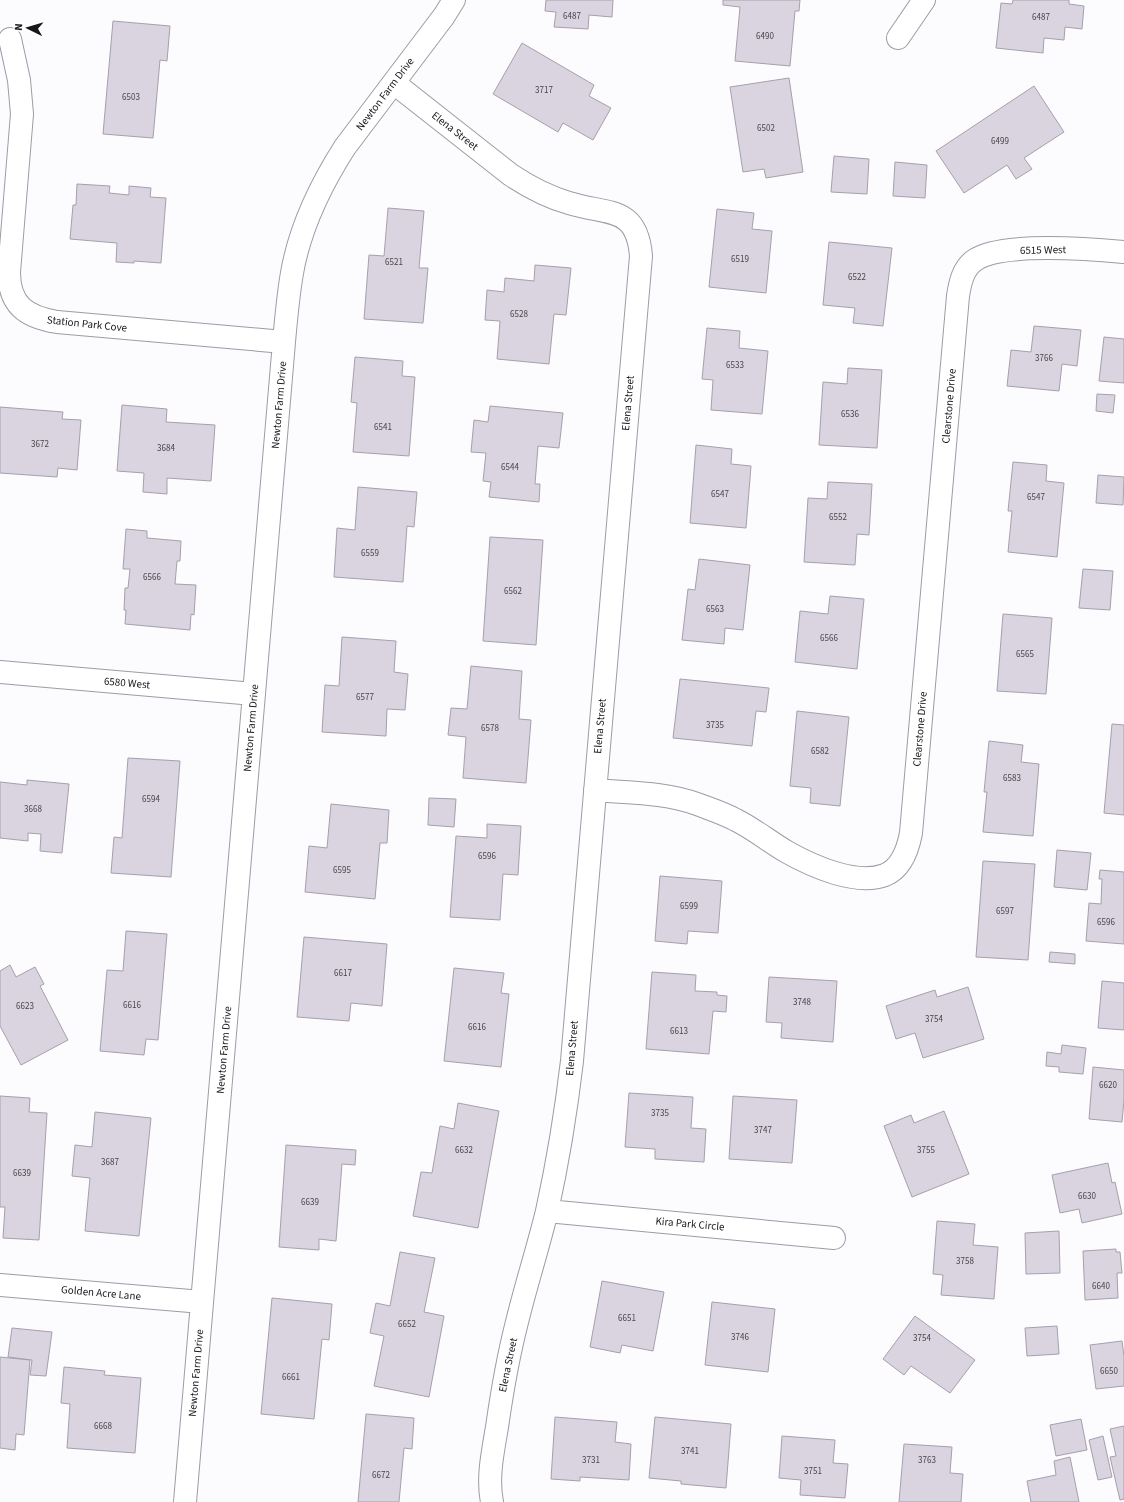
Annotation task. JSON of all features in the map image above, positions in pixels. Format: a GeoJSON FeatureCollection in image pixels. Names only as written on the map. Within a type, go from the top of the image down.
{"type":"FeatureCollection","features":[{"type":"Feature","properties":{"kind":"street","name":"Newton Farm Drive"},"geometry":{"type":"LineString","coordinates":[[185,1502],[284,342],[292,272],[299,246],[318,195],[330,170],[345,147],[444,16],[454,0]]}},
{"type":"Feature","properties":{"kind":"street"},"geometry":{"type":"LineString","coordinates":[[898,38],[924,0]]}},
{"type":"Feature","properties":{"kind":"street","name":"Station Park Cove"},"geometry":{"type":"LineString","coordinates":[[10,39],[19,80],[22,114],[9,285],[13,297],[20,306],[31,315],[44,320],[57,322],[284,342]]}},
{"type":"Feature","properties":{"kind":"street","name":"Elena Street"},"geometry":{"type":"LineString","coordinates":[[394,83],[527,185],[539,192],[569,203],[617,214],[626,219],[638,235],[641,256],[572,1061],[560,1148],[547,1211],[517,1323],[502,1388],[490,1480],[492,1502]]}},
{"type":"Feature","properties":{"kind":"street","name":"6515 West"},"geometry":{"type":"LineString","coordinates":[[967,268],[973,261],[982,256],[991,253],[1014,250],[1076,249],[1124,252]]}},
{"type":"Feature","properties":{"kind":"street","name":"Clearstone Drive"},"geometry":{"type":"LineString","coordinates":[[595,790],[653,795],[694,803],[735,819],[788,852],[806,861],[846,876],[872,878],[885,875],[895,868],[903,858],[911,833],[958,296],[961,281],[967,268]]}},
{"type":"Feature","properties":{"kind":"street","name":"6580 West"},"geometry":{"type":"LineString","coordinates":[[0,672],[254,694]]}},
{"type":"Feature","properties":{"kind":"street","name":"Kira Park Circle"},"geometry":{"type":"LineString","coordinates":[[547,1211],[834,1238]]}},
{"type":"Feature","properties":{"kind":"street","name":"Golden Acre Lane"},"geometry":{"type":"LineString","coordinates":[[0,1285],[202,1302]]}},
{"type":"Feature","properties":{"kind":"building"},"geometry":{"type":"Polygon","coordinates":[[[546,0],[613,0],[612,17],[589,15],[588,29],[554,27],[556,12],[545,11],[546,0]]]}},
{"type":"Feature","properties":{"kind":"building"},"geometry":{"type":"Polygon","coordinates":[[[723,0],[800,0],[799,11],[795,11],[790,66],[735,61],[740,7],[723,5],[723,0]]]}},
{"type":"Feature","properties":{"kind":"building"},"geometry":{"type":"Polygon","coordinates":[[[1013,0],[1069,0],[1069,4],[1084,6],[1082,29],[1065,27],[1064,40],[1044,38],[1043,53],[996,48],[1001,3],[1012,4],[1013,0]]]}},
{"type":"Feature","properties":{"kind":"building"},"geometry":{"type":"Polygon","coordinates":[[[113,21],[170,26],[167,61],[160,60],[153,138],[103,134],[113,21]]]}},
{"type":"Feature","properties":{"kind":"building"},"geometry":{"type":"Polygon","coordinates":[[[522,43],[594,85],[589,96],[611,108],[593,140],[563,123],[558,132],[493,94],[522,43]]]}},
{"type":"Feature","properties":{"kind":"building"},"geometry":{"type":"Polygon","coordinates":[[[789,78],[803,172],[766,178],[764,169],[743,172],[730,87],[789,78]]]}},
{"type":"Feature","properties":{"kind":"building"},"geometry":{"type":"Polygon","coordinates":[[[1034,86],[1064,132],[1024,158],[1032,169],[1016,179],[1007,165],[964,193],[936,151],[1034,86]]]}},
{"type":"Feature","properties":{"kind":"building"},"geometry":{"type":"Polygon","coordinates":[[[834,156],[869,159],[867,194],[831,192],[834,156]]]}},
{"type":"Feature","properties":{"kind":"building"},"geometry":{"type":"Polygon","coordinates":[[[895,162],[927,165],[925,198],[893,196],[895,162]]]}},
{"type":"Feature","properties":{"kind":"building"},"geometry":{"type":"Polygon","coordinates":[[[77,184],[110,186],[109,193],[129,195],[129,186],[151,188],[150,197],[166,198],[161,263],[134,261],[134,263],[116,262],[117,243],[70,239],[73,205],[76,205],[77,184]]]}},
{"type":"Feature","properties":{"kind":"building"},"geometry":{"type":"Polygon","coordinates":[[[388,208],[424,211],[419,268],[428,268],[423,323],[364,319],[369,255],[384,256],[388,208]]]}},
{"type":"Feature","properties":{"kind":"building"},"geometry":{"type":"Polygon","coordinates":[[[717,209],[754,213],[752,229],[772,231],[766,293],[709,287],[717,209]]]}},
{"type":"Feature","properties":{"kind":"building"},"geometry":{"type":"Polygon","coordinates":[[[829,242],[892,248],[883,326],[853,323],[855,308],[823,305],[829,242]]]}},
{"type":"Feature","properties":{"kind":"building"},"geometry":{"type":"Polygon","coordinates":[[[535,265],[571,268],[566,315],[554,314],[549,364],[497,359],[500,321],[485,320],[487,290],[504,292],[505,278],[534,281],[535,265]]]}},
{"type":"Feature","properties":{"kind":"building"},"geometry":{"type":"Polygon","coordinates":[[[1034,326],[1081,330],[1077,366],[1062,364],[1059,391],[1007,386],[1011,350],[1031,352],[1034,326]]]}},
{"type":"Feature","properties":{"kind":"building"},"geometry":{"type":"Polygon","coordinates":[[[707,328],[740,331],[739,348],[768,351],[762,414],[711,410],[713,380],[702,379],[707,328]]]}},
{"type":"Feature","properties":{"kind":"building"},"geometry":{"type":"Polygon","coordinates":[[[1104,337],[1124,339],[1124,383],[1099,381],[1104,337]]]}},
{"type":"Feature","properties":{"kind":"building"},"geometry":{"type":"Polygon","coordinates":[[[355,357],[403,361],[402,376],[415,377],[409,456],[353,452],[357,403],[351,402],[355,357]]]}},
{"type":"Feature","properties":{"kind":"building"},"geometry":{"type":"Polygon","coordinates":[[[848,368],[882,370],[877,448],[819,445],[823,382],[847,384],[848,368]]]}},
{"type":"Feature","properties":{"kind":"building"},"geometry":{"type":"Polygon","coordinates":[[[1097,394],[1115,395],[1113,413],[1096,411],[1097,394]]]}},
{"type":"Feature","properties":{"kind":"building"},"geometry":{"type":"Polygon","coordinates":[[[122,405],[167,409],[166,422],[215,425],[211,481],[167,478],[167,494],[143,492],[144,473],[117,471],[122,405]]]}},
{"type":"Feature","properties":{"kind":"building"},"geometry":{"type":"Polygon","coordinates":[[[490,406],[563,413],[559,448],[538,446],[535,484],[540,484],[539,502],[489,497],[491,482],[483,481],[486,453],[471,452],[474,420],[488,422],[490,406]]]}},
{"type":"Feature","properties":{"kind":"building"},"geometry":{"type":"Polygon","coordinates":[[[0,407],[63,412],[62,419],[81,420],[77,470],[58,468],[57,477],[0,473],[0,407]]]}},
{"type":"Feature","properties":{"kind":"building"},"geometry":{"type":"Polygon","coordinates":[[[696,445],[732,449],[731,464],[751,466],[746,528],[690,523],[696,445]]]}},
{"type":"Feature","properties":{"kind":"building"},"geometry":{"type":"Polygon","coordinates":[[[1013,462],[1047,465],[1046,481],[1064,483],[1057,557],[1008,552],[1012,511],[1008,511],[1013,462]]]}},
{"type":"Feature","properties":{"kind":"building"},"geometry":{"type":"Polygon","coordinates":[[[1098,475],[1124,477],[1123,505],[1096,503],[1098,475]]]}},
{"type":"Feature","properties":{"kind":"building"},"geometry":{"type":"Polygon","coordinates":[[[828,482],[872,484],[869,535],[857,534],[855,565],[804,562],[808,498],[827,499],[828,482]]]}},
{"type":"Feature","properties":{"kind":"building"},"geometry":{"type":"Polygon","coordinates":[[[358,487],[417,492],[414,527],[407,526],[403,582],[334,577],[337,528],[355,530],[358,487]]]}},
{"type":"Feature","properties":{"kind":"building"},"geometry":{"type":"Polygon","coordinates":[[[126,529],[147,531],[147,538],[181,541],[180,561],[177,561],[175,584],[196,585],[194,615],[191,614],[190,630],[125,624],[125,588],[128,588],[130,569],[123,569],[126,529]]]}},
{"type":"Feature","properties":{"kind":"building"},"geometry":{"type":"Polygon","coordinates":[[[490,537],[543,540],[536,645],[483,641],[490,537]]]}},
{"type":"Feature","properties":{"kind":"building"},"geometry":{"type":"Polygon","coordinates":[[[699,559],[750,565],[743,630],[725,628],[724,644],[682,640],[688,589],[695,590],[699,559]]]}},
{"type":"Feature","properties":{"kind":"building"},"geometry":{"type":"Polygon","coordinates":[[[1083,569],[1113,571],[1110,610],[1079,608],[1083,569]]]}},
{"type":"Feature","properties":{"kind":"building"},"geometry":{"type":"Polygon","coordinates":[[[830,596],[864,599],[857,669],[795,662],[800,611],[828,614],[830,596]]]}},
{"type":"Feature","properties":{"kind":"building"},"geometry":{"type":"Polygon","coordinates":[[[1003,614],[1052,618],[1046,694],[997,691],[1003,614]]]}},
{"type":"Feature","properties":{"kind":"building"},"geometry":{"type":"Polygon","coordinates":[[[342,637],[396,641],[394,672],[408,674],[405,710],[387,709],[386,736],[322,732],[325,685],[339,686],[342,637]]]}},
{"type":"Feature","properties":{"kind":"building"},"geometry":{"type":"Polygon","coordinates":[[[471,666],[522,671],[519,719],[531,720],[526,783],[463,778],[466,737],[448,735],[451,708],[467,709],[471,666]]]}},
{"type":"Feature","properties":{"kind":"building"},"geometry":{"type":"Polygon","coordinates":[[[680,679],[769,688],[766,712],[756,711],[752,746],[673,738],[680,679]]]}},
{"type":"Feature","properties":{"kind":"building"},"geometry":{"type":"Polygon","coordinates":[[[797,711],[849,717],[840,806],[810,803],[811,788],[790,786],[797,711]]]}},
{"type":"Feature","properties":{"kind":"building"},"geometry":{"type":"Polygon","coordinates":[[[1112,724],[1124,725],[1124,815],[1104,813],[1112,724]]]}},
{"type":"Feature","properties":{"kind":"building"},"geometry":{"type":"Polygon","coordinates":[[[989,741],[1023,745],[1021,762],[1039,764],[1033,836],[983,832],[987,792],[984,792],[989,741]]]}},
{"type":"Feature","properties":{"kind":"building"},"geometry":{"type":"Polygon","coordinates":[[[128,758],[180,761],[171,877],[111,873],[114,837],[122,838],[128,758]]]}},
{"type":"Feature","properties":{"kind":"building"},"geometry":{"type":"Polygon","coordinates":[[[27,780],[69,784],[62,853],[40,851],[41,834],[28,833],[28,841],[0,838],[0,782],[27,785],[27,780]]]}},
{"type":"Feature","properties":{"kind":"building"},"geometry":{"type":"Polygon","coordinates":[[[429,798],[456,799],[454,827],[428,825],[429,798]]]}},
{"type":"Feature","properties":{"kind":"building"},"geometry":{"type":"Polygon","coordinates":[[[331,804],[389,810],[387,843],[380,843],[375,899],[305,892],[309,846],[327,848],[331,804]]]}},
{"type":"Feature","properties":{"kind":"building"},"geometry":{"type":"Polygon","coordinates":[[[487,824],[521,826],[518,875],[503,874],[500,920],[450,917],[456,836],[487,838],[487,824]]]}},
{"type":"Feature","properties":{"kind":"building"},"geometry":{"type":"Polygon","coordinates":[[[1057,850],[1091,853],[1087,890],[1054,887],[1057,850]]]}},
{"type":"Feature","properties":{"kind":"building"},"geometry":{"type":"Polygon","coordinates":[[[983,861],[1035,864],[1028,960],[976,957],[983,861]]]}},
{"type":"Feature","properties":{"kind":"building"},"geometry":{"type":"Polygon","coordinates":[[[1100,870],[1124,872],[1124,944],[1086,941],[1089,903],[1101,904],[1102,879],[1099,879],[1100,870]]]}},
{"type":"Feature","properties":{"kind":"building"},"geometry":{"type":"Polygon","coordinates":[[[660,876],[722,881],[718,933],[688,931],[687,944],[655,941],[660,876]]]}},
{"type":"Feature","properties":{"kind":"building"},"geometry":{"type":"Polygon","coordinates":[[[126,931],[167,934],[158,1040],[146,1039],[144,1055],[100,1051],[107,970],[123,971],[126,931]]]}},
{"type":"Feature","properties":{"kind":"building"},"geometry":{"type":"Polygon","coordinates":[[[304,937],[387,944],[382,1006],[351,1003],[349,1021],[297,1017],[304,937]]]}},
{"type":"Feature","properties":{"kind":"building"},"geometry":{"type":"Polygon","coordinates":[[[1050,952],[1075,954],[1075,964],[1049,962],[1050,952]]]}},
{"type":"Feature","properties":{"kind":"building"},"geometry":{"type":"Polygon","coordinates":[[[10,965],[16,977],[35,967],[44,984],[40,986],[68,1040],[21,1065],[0,1026],[0,971],[10,965]]]}},
{"type":"Feature","properties":{"kind":"building"},"geometry":{"type":"Polygon","coordinates":[[[454,968],[504,973],[501,993],[509,994],[501,1067],[444,1061],[454,968]]]}},
{"type":"Feature","properties":{"kind":"building"},"geometry":{"type":"Polygon","coordinates":[[[652,972],[696,975],[695,991],[717,992],[717,995],[727,996],[726,1012],[713,1011],[709,1054],[646,1049],[652,972]]]}},
{"type":"Feature","properties":{"kind":"building"},"geometry":{"type":"Polygon","coordinates":[[[769,977],[837,981],[833,1042],[781,1038],[782,1023],[766,1022],[769,977]]]}},
{"type":"Feature","properties":{"kind":"building"},"geometry":{"type":"Polygon","coordinates":[[[1102,981],[1124,983],[1124,1030],[1098,1028],[1102,981]]]}},
{"type":"Feature","properties":{"kind":"building"},"geometry":{"type":"Polygon","coordinates":[[[968,987],[984,1039],[923,1058],[915,1033],[896,1039],[886,1006],[935,990],[937,997],[968,987]]]}},
{"type":"Feature","properties":{"kind":"building"},"geometry":{"type":"Polygon","coordinates":[[[1062,1045],[1086,1048],[1083,1074],[1059,1072],[1059,1067],[1046,1066],[1047,1052],[1061,1054],[1062,1045]]]}},
{"type":"Feature","properties":{"kind":"building"},"geometry":{"type":"Polygon","coordinates":[[[1093,1067],[1124,1070],[1122,1122],[1089,1119],[1093,1067]]]}},
{"type":"Feature","properties":{"kind":"building"},"geometry":{"type":"Polygon","coordinates":[[[629,1093],[693,1097],[691,1128],[706,1129],[704,1162],[655,1159],[655,1149],[625,1147],[629,1093]]]}},
{"type":"Feature","properties":{"kind":"building"},"geometry":{"type":"Polygon","coordinates":[[[0,1096],[30,1098],[29,1112],[47,1113],[39,1240],[3,1238],[5,1207],[0,1207],[0,1096]]]}},
{"type":"Feature","properties":{"kind":"building"},"geometry":{"type":"Polygon","coordinates":[[[733,1096],[797,1100],[792,1163],[729,1159],[733,1096]]]}},
{"type":"Feature","properties":{"kind":"building"},"geometry":{"type":"Polygon","coordinates":[[[458,1103],[499,1111],[478,1228],[413,1216],[421,1172],[432,1173],[440,1126],[454,1129],[458,1103]]]}},
{"type":"Feature","properties":{"kind":"building"},"geometry":{"type":"Polygon","coordinates":[[[944,1111],[969,1174],[912,1197],[884,1126],[911,1115],[914,1123],[944,1111]]]}},
{"type":"Feature","properties":{"kind":"building"},"geometry":{"type":"Polygon","coordinates":[[[95,1112],[151,1118],[139,1236],[85,1231],[90,1178],[72,1176],[75,1145],[92,1147],[95,1112]]]}},
{"type":"Feature","properties":{"kind":"building"},"geometry":{"type":"Polygon","coordinates":[[[286,1145],[356,1150],[355,1165],[342,1164],[336,1241],[319,1239],[319,1250],[279,1247],[286,1145]]]}},
{"type":"Feature","properties":{"kind":"building"},"geometry":{"type":"Polygon","coordinates":[[[1108,1163],[1112,1183],[1115,1182],[1122,1214],[1082,1223],[1079,1209],[1060,1213],[1052,1175],[1108,1163]]]}},
{"type":"Feature","properties":{"kind":"building"},"geometry":{"type":"Polygon","coordinates":[[[937,1221],[975,1224],[973,1245],[998,1247],[994,1299],[941,1295],[943,1275],[933,1274],[937,1221]]]}},
{"type":"Feature","properties":{"kind":"building"},"geometry":{"type":"Polygon","coordinates":[[[1059,1231],[1060,1273],[1026,1274],[1025,1233],[1059,1231]]]}},
{"type":"Feature","properties":{"kind":"building"},"geometry":{"type":"Polygon","coordinates":[[[1116,1249],[1116,1252],[1120,1252],[1122,1273],[1117,1273],[1118,1298],[1085,1300],[1083,1251],[1116,1249]]]}},
{"type":"Feature","properties":{"kind":"building"},"geometry":{"type":"Polygon","coordinates":[[[400,1252],[435,1258],[424,1312],[444,1316],[429,1397],[374,1386],[384,1336],[370,1333],[376,1303],[390,1306],[400,1252]]]}},
{"type":"Feature","properties":{"kind":"building"},"geometry":{"type":"Polygon","coordinates":[[[602,1281],[664,1292],[653,1351],[622,1345],[620,1353],[590,1347],[602,1281]]]}},
{"type":"Feature","properties":{"kind":"building"},"geometry":{"type":"Polygon","coordinates":[[[272,1298],[332,1304],[329,1340],[322,1339],[314,1419],[261,1414],[272,1298]]]}},
{"type":"Feature","properties":{"kind":"building"},"geometry":{"type":"Polygon","coordinates":[[[712,1302],[775,1309],[768,1372],[705,1365],[712,1302]]]}},
{"type":"Feature","properties":{"kind":"building"},"geometry":{"type":"Polygon","coordinates":[[[915,1316],[975,1360],[950,1393],[911,1366],[904,1375],[883,1359],[915,1316]]]}},
{"type":"Feature","properties":{"kind":"building"},"geometry":{"type":"Polygon","coordinates":[[[1057,1326],[1059,1354],[1027,1356],[1025,1328],[1057,1326]]]}},
{"type":"Feature","properties":{"kind":"building"},"geometry":{"type":"Polygon","coordinates":[[[12,1328],[52,1332],[46,1376],[30,1375],[32,1360],[8,1357],[12,1328]]]}},
{"type":"Feature","properties":{"kind":"building"},"geometry":{"type":"Polygon","coordinates":[[[1122,1341],[1124,1356],[1124,1386],[1096,1389],[1090,1345],[1122,1341]]]}},
{"type":"Feature","properties":{"kind":"building"},"geometry":{"type":"Polygon","coordinates":[[[0,1357],[30,1360],[24,1435],[16,1434],[15,1450],[0,1448],[0,1357]]]}},
{"type":"Feature","properties":{"kind":"building"},"geometry":{"type":"Polygon","coordinates":[[[64,1367],[105,1371],[104,1375],[141,1378],[135,1453],[67,1448],[70,1404],[61,1403],[64,1367]]]}},
{"type":"Feature","properties":{"kind":"building"},"geometry":{"type":"Polygon","coordinates":[[[366,1414],[414,1418],[412,1449],[404,1448],[399,1502],[358,1502],[366,1414]]]}},
{"type":"Feature","properties":{"kind":"building"},"geometry":{"type":"Polygon","coordinates":[[[555,1417],[617,1422],[615,1442],[631,1444],[629,1480],[580,1477],[580,1481],[551,1479],[555,1417]]]}},
{"type":"Feature","properties":{"kind":"building"},"geometry":{"type":"Polygon","coordinates":[[[655,1417],[731,1424],[726,1488],[681,1484],[681,1481],[649,1478],[655,1417]]]}},
{"type":"Feature","properties":{"kind":"building"},"geometry":{"type":"Polygon","coordinates":[[[1081,1419],[1087,1450],[1056,1456],[1050,1425],[1081,1419]]]}},
{"type":"Feature","properties":{"kind":"building"},"geometry":{"type":"Polygon","coordinates":[[[1124,1426],[1124,1499],[1120,1500],[1110,1457],[1116,1456],[1110,1429],[1124,1426]]]}},
{"type":"Feature","properties":{"kind":"building"},"geometry":{"type":"Polygon","coordinates":[[[782,1436],[835,1440],[833,1463],[848,1464],[845,1498],[800,1495],[801,1480],[779,1478],[782,1436]]]}},
{"type":"Feature","properties":{"kind":"building"},"geometry":{"type":"Polygon","coordinates":[[[1103,1436],[1112,1477],[1098,1480],[1089,1440],[1103,1436]]]}},
{"type":"Feature","properties":{"kind":"building"},"geometry":{"type":"Polygon","coordinates":[[[904,1444],[952,1447],[950,1473],[963,1474],[961,1502],[899,1502],[904,1444]]]}},
{"type":"Feature","properties":{"kind":"building"},"geometry":{"type":"Polygon","coordinates":[[[1070,1457],[1079,1502],[1031,1502],[1027,1481],[1056,1475],[1054,1461],[1070,1457]]]}}]}
